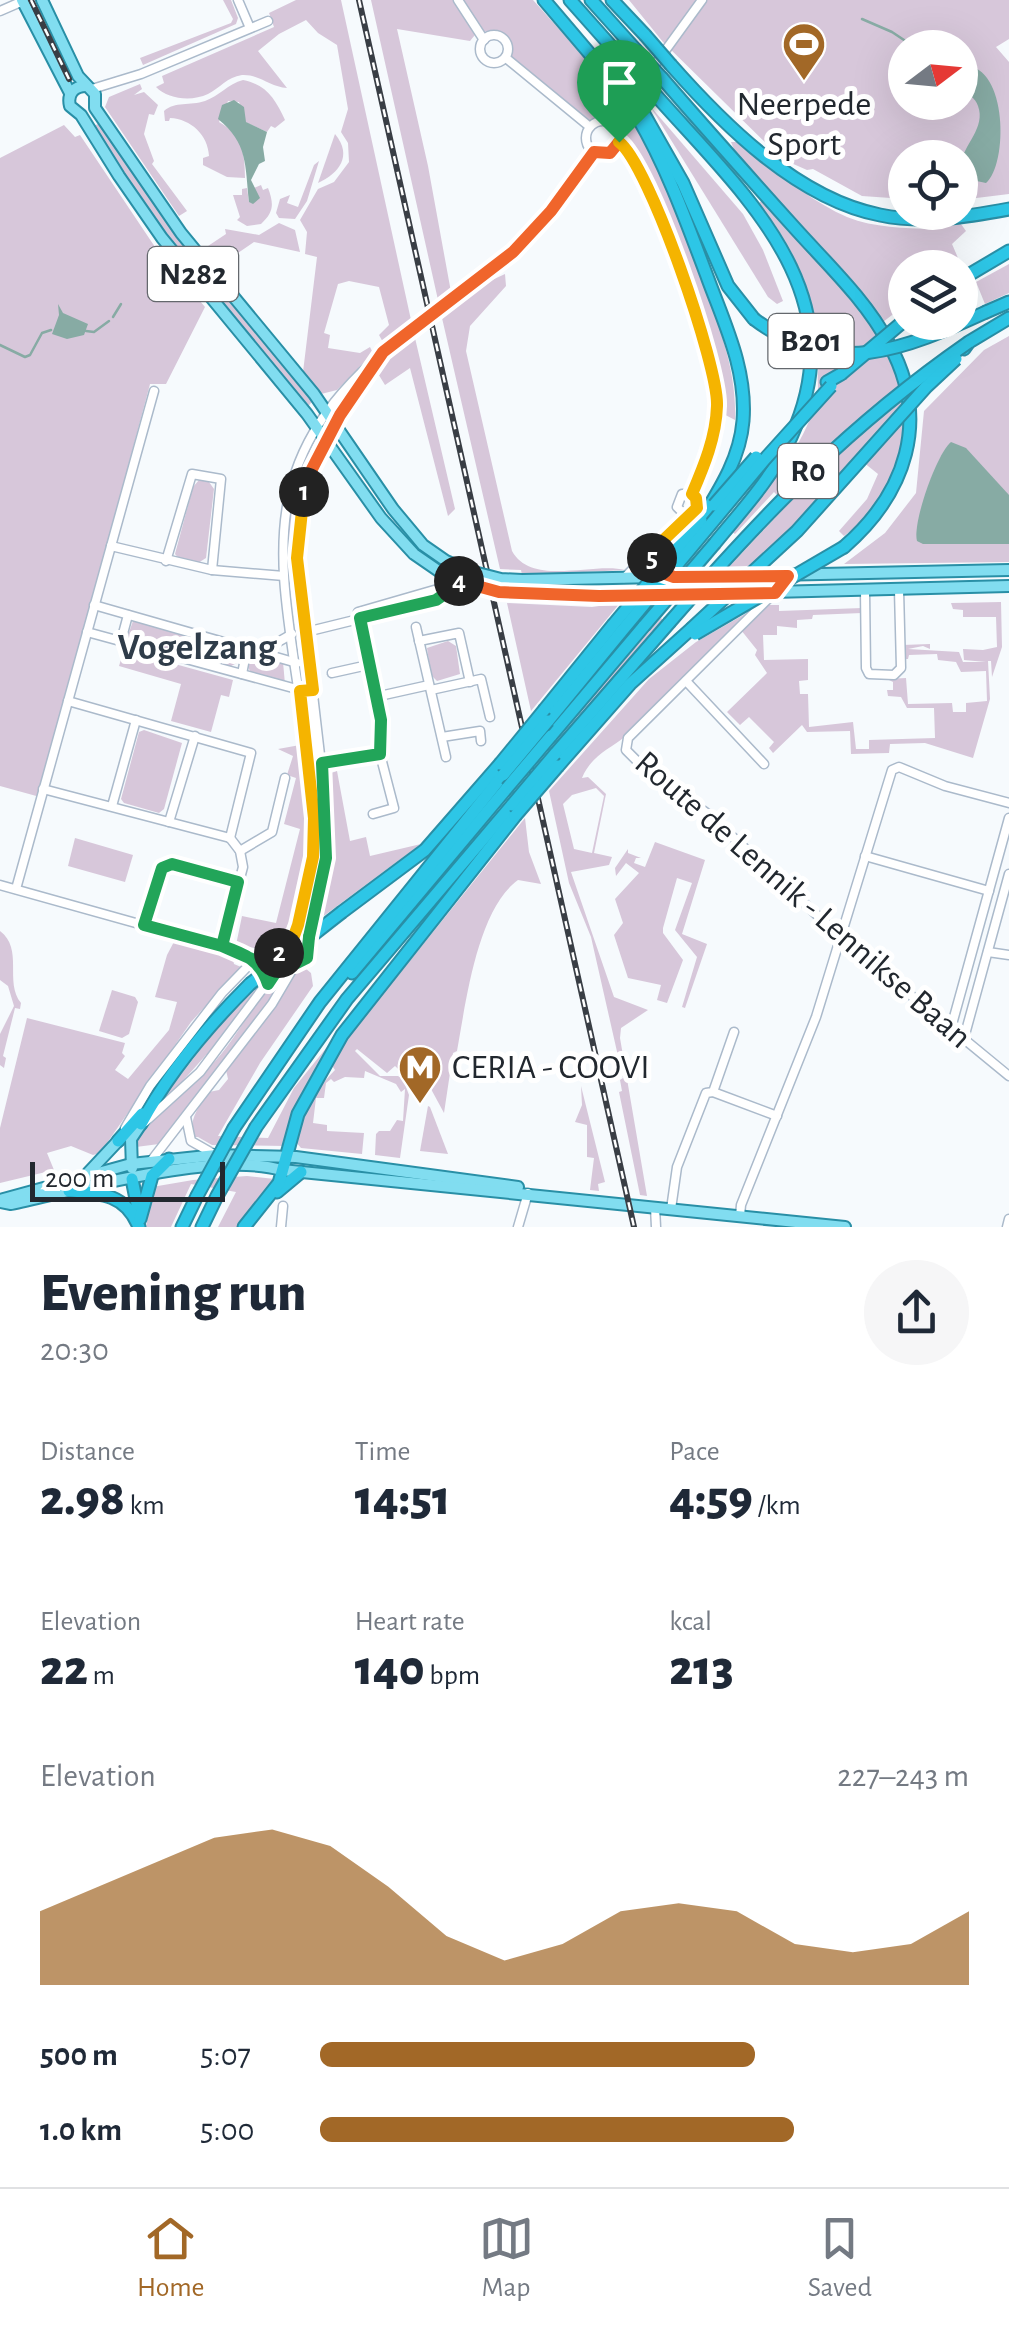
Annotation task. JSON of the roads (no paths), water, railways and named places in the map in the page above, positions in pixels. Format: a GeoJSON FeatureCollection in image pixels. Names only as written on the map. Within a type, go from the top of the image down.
{"type":"FeatureCollection","features":[{"type":"Feature","properties":{"kind":"highway","name":"B201"},"geometry":{"type":"LineString","coordinates":[[544,0],[615,78]]}},
{"type":"Feature","properties":{"kind":"highway","name":"B201"},"geometry":{"type":"LineString","coordinates":[[552,0],[639,112],[683,182],[728,286],[754,319],[802,346],[836,354],[860,354],[914,343],[1009,302]]}},
{"type":"Feature","properties":{"kind":"highway","name":"B201"},"geometry":{"type":"LineString","coordinates":[[287,1048],[318,1016],[764,482],[791,438],[809,378],[809,322],[793,269],[762,217],[570,0]]}},
{"type":"Feature","properties":{"kind":"highway","name":"B201"},"geometry":{"type":"LineString","coordinates":[[557,760],[630,684],[693,631],[844,547],[886,503],[902,470],[910,420],[909,399],[889,342],[855,297],[592,0]]}},
{"type":"Feature","properties":{"kind":"highway"},"geometry":{"type":"LineString","coordinates":[[612,0],[730,127],[798,179],[850,207],[891,217],[940,219],[1009,209]]}},
{"type":"Feature","properties":{"kind":"highway","name":"B201"},"geometry":{"type":"LineString","coordinates":[[639,112],[666,170],[731,341],[741,378],[744,408],[734,461],[694,517]]}},
{"type":"Feature","properties":{"kind":"highway"},"geometry":{"type":"LineString","coordinates":[[978,269],[1009,251]]}},
{"type":"Feature","properties":{"kind":"highway","name":"R0"},"geometry":{"type":"LineString","coordinates":[[202,1227],[256,1127],[347,999],[557,760],[668,623],[798,480],[887,402],[1009,318]]}},
{"type":"Feature","properties":{"kind":"highway","name":"R0"},"geometry":{"type":"LineString","coordinates":[[182,1227],[234,1128],[287,1048],[501,770],[617,628],[764,459],[841,374],[888,334]]}},
{"type":"Feature","properties":{"kind":"highway"},"geometry":{"type":"LineString","coordinates":[[693,631],[822,506],[970,342]]}},
{"type":"Feature","properties":{"kind":"highway"},"geometry":{"type":"LineString","coordinates":[[617,628],[694,517],[816,392],[841,374]]}},
{"type":"Feature","properties":{"kind":"highway"},"geometry":{"type":"LineString","coordinates":[[118,1141],[210,1027],[265,971],[424,850],[501,770]]}},
{"type":"Feature","properties":{"kind":"highway"},"geometry":{"type":"LineString","coordinates":[[244,1227],[279,1183],[306,1096],[342,1035],[513,811]]}},
{"type":"Feature","properties":{"kind":"highway"},"geometry":{"type":"LineString","coordinates":[[141,1124],[152,1103]]}},
{"type":"Feature","properties":{"kind":"highway"},"geometry":{"type":"LineString","coordinates":[[140,1224],[152,1176],[169,1159]]}},
{"type":"Feature","properties":{"kind":"highway"},"geometry":{"type":"LineString","coordinates":[[269,1196],[302,1172]]}},
{"type":"Feature","properties":{"kind":"highway"},"geometry":{"type":"LineString","coordinates":[[135,1178],[140,1224]]}},
{"type":"Feature","properties":{"kind":"highway"},"geometry":{"type":"LineString","coordinates":[[70,1191],[98,1192],[118,1200],[140,1224]]}},
{"type":"Feature","properties":{"kind":"main road","name":"N282"},"geometry":{"type":"LineString","coordinates":[[22,0],[70,94],[70,106],[81,114],[151,223],[316,426],[397,537],[422,560],[456,575],[522,580],[1009,570]]}},
{"type":"Feature","properties":{"kind":"main road","name":"N282"},"geometry":{"type":"LineString","coordinates":[[42,0],[92,96],[181,233],[326,412],[412,533],[468,584],[521,593],[599,596],[1009,586]]}},
{"type":"Feature","properties":{"kind":"main road"},"geometry":{"type":"LineString","coordinates":[[70,94],[74,89],[92,96],[81,114]]}},
{"type":"Feature","properties":{"kind":"main road"},"geometry":{"type":"LineString","coordinates":[[962,571],[962,588]]}},
{"type":"Feature","properties":{"kind":"main road"},"geometry":{"type":"LineString","coordinates":[[135,1178],[132,1139],[141,1124]]}},
{"type":"Feature","properties":{"kind":"main road"},"geometry":{"type":"LineString","coordinates":[[87,1174],[118,1141]]}},
{"type":"Feature","properties":{"kind":"main road"},"geometry":{"type":"LineString","coordinates":[[0,1201],[131,1164],[216,1154],[509,1186],[528,1193]]}},
{"type":"Feature","properties":{"kind":"main road"},"geometry":{"type":"LineString","coordinates":[[135,1178],[151,1160]]}},
{"type":"Feature","properties":{"kind":"main road"},"geometry":{"type":"LineString","coordinates":[[0,1201],[11,1204],[135,1178],[224,1166],[284,1163],[302,1172],[671,1208],[744,1220],[845,1227]]}},
{"type":"Feature","properties":{"kind":"street"},"geometry":{"type":"LineString","coordinates":[[0,11],[22,0]]}},
{"type":"Feature","properties":{"kind":"street"},"geometry":{"type":"LineString","coordinates":[[238,0],[250,28]]}},
{"type":"Feature","properties":{"kind":"street"},"geometry":{"type":"LineString","coordinates":[[458,0],[484,40]]}},
{"type":"Feature","properties":{"kind":"street"},"geometry":{"type":"LineString","coordinates":[[612,124],[702,0]]}},
{"type":"Feature","properties":{"kind":"street"},"geometry":{"type":"LineString","coordinates":[[92,96],[268,21]]}},
{"type":"Feature","properties":{"kind":"street"},"geometry":{"type":"LineString","coordinates":[[500,37],[508,46],[506,58],[500,62],[486,61],[480,50],[484,40],[500,37]]}},
{"type":"Feature","properties":{"kind":"street"},"geometry":{"type":"LineString","coordinates":[[506,58],[590,127]]}},
{"type":"Feature","properties":{"kind":"street"},"geometry":{"type":"LineString","coordinates":[[601,121],[612,124],[619,133],[619,142],[610,153],[594,152],[587,143],[590,127],[601,121]]}},
{"type":"Feature","properties":{"kind":"street"},"geometry":{"type":"LineString","coordinates":[[619,142],[633,156],[651,196],[715,380],[713,438],[692,494]]}},
{"type":"Feature","properties":{"kind":"street"},"geometry":{"type":"LineString","coordinates":[[141,1124],[200,1072],[268,984],[282,956],[282,943],[294,936],[310,878],[314,835],[284,576],[283,518],[289,486],[316,426],[370,363],[502,262],[529,235],[594,152]]}},
{"type":"Feature","properties":{"kind":"street"},"geometry":{"type":"LineString","coordinates":[[151,1160],[272,1004],[295,964],[307,958],[326,858],[322,763],[297,541],[302,500],[326,440],[383,352]]}},
{"type":"Feature","properties":{"kind":"street"},"geometry":{"type":"LineString","coordinates":[[16,889],[154,391]]}},
{"type":"Feature","properties":{"kind":"street"},"geometry":{"type":"LineString","coordinates":[[166,562],[192,474],[206,476],[221,479],[212,570]]}},
{"type":"Feature","properties":{"kind":"street"},"geometry":{"type":"LineString","coordinates":[[692,494],[682,494],[677,502],[680,511],[694,517]]}},
{"type":"Feature","properties":{"kind":"street"},"geometry":{"type":"LineString","coordinates":[[692,494],[698,503],[694,517]]}},
{"type":"Feature","properties":{"kind":"street"},"geometry":{"type":"LineString","coordinates":[[623,579],[694,517]]}},
{"type":"Feature","properties":{"kind":"street"},"geometry":{"type":"LineString","coordinates":[[111,546],[212,570],[284,576]]}},
{"type":"Feature","properties":{"kind":"street"},"geometry":{"type":"LineString","coordinates":[[653,550],[655,569],[674,577]]}},
{"type":"Feature","properties":{"kind":"street"},"geometry":{"type":"LineString","coordinates":[[306,632],[359,615],[436,600],[449,591],[456,575]]}},
{"type":"Feature","properties":{"kind":"street","name":"Route de Lennik - Lennikse Baan"},"geometry":{"type":"LineString","coordinates":[[788,576],[628,738],[626,750],[708,814],[842,937],[1009,1076]]}},
{"type":"Feature","properties":{"kind":"street"},"geometry":{"type":"LineString","coordinates":[[865,591],[866,668],[868,674],[875,676],[894,675],[901,668],[899,590]]}},
{"type":"Feature","properties":{"kind":"street"},"geometry":{"type":"LineString","coordinates":[[94,605],[310,666]]}},
{"type":"Feature","properties":{"kind":"street"},"geometry":{"type":"LineString","coordinates":[[121,641],[128,615]]}},
{"type":"Feature","properties":{"kind":"street"},"geometry":{"type":"LineString","coordinates":[[359,615],[381,720],[380,754],[394,808],[373,814]]}},
{"type":"Feature","properties":{"kind":"street"},"geometry":{"type":"LineString","coordinates":[[416,627],[446,757]]}},
{"type":"Feature","properties":{"kind":"street"},"geometry":{"type":"LineString","coordinates":[[87,632],[300,691],[313,690]]}},
{"type":"Feature","properties":{"kind":"street"},"geometry":{"type":"LineString","coordinates":[[419,641],[459,633],[470,682]]}},
{"type":"Feature","properties":{"kind":"street"},"geometry":{"type":"LineString","coordinates":[[247,648],[271,646],[292,634]]}},
{"type":"Feature","properties":{"kind":"street"},"geometry":{"type":"LineString","coordinates":[[242,674],[247,648]]}},
{"type":"Feature","properties":{"kind":"street"},"geometry":{"type":"LineString","coordinates":[[332,672],[368,665]]}},
{"type":"Feature","properties":{"kind":"street"},"geometry":{"type":"LineString","coordinates":[[375,697],[481,680],[490,717]]}},
{"type":"Feature","properties":{"kind":"street"},"geometry":{"type":"LineString","coordinates":[[686,681],[764,764]]}},
{"type":"Feature","properties":{"kind":"street"},"geometry":{"type":"LineString","coordinates":[[68,701],[251,753],[230,838]]}},
{"type":"Feature","properties":{"kind":"street"},"geometry":{"type":"LineString","coordinates":[[112,806],[136,720]]}},
{"type":"Feature","properties":{"kind":"street"},"geometry":{"type":"LineString","coordinates":[[442,737],[480,731],[481,741]]}},
{"type":"Feature","properties":{"kind":"street"},"geometry":{"type":"LineString","coordinates":[[169,822],[195,736]]}},
{"type":"Feature","properties":{"kind":"street"},"geometry":{"type":"LineString","coordinates":[[322,763],[380,754]]}},
{"type":"Feature","properties":{"kind":"street"},"geometry":{"type":"LineString","coordinates":[[744,1220],[741,1205],[816,1017],[892,770],[899,767],[945,786],[1009,803]]}},
{"type":"Feature","properties":{"kind":"street"},"geometry":{"type":"LineString","coordinates":[[240,851],[272,832],[285,778]]}},
{"type":"Feature","properties":{"kind":"street"},"geometry":{"type":"LineString","coordinates":[[44,790],[230,838],[240,851],[242,867],[222,946]]}},
{"type":"Feature","properties":{"kind":"street"},"geometry":{"type":"LineString","coordinates":[[951,1028],[1009,818]]}},
{"type":"Feature","properties":{"kind":"street"},"geometry":{"type":"LineString","coordinates":[[864,856],[990,890]]}},
{"type":"Feature","properties":{"kind":"street"},"geometry":{"type":"LineString","coordinates":[[144,925],[164,866],[172,864],[238,882]]}},
{"type":"Feature","properties":{"kind":"street"},"geometry":{"type":"LineString","coordinates":[[964,1038],[1009,874]]}},
{"type":"Feature","properties":{"kind":"street"},"geometry":{"type":"LineString","coordinates":[[0,885],[222,946],[254,960],[282,956],[295,964]]}},
{"type":"Feature","properties":{"kind":"street"},"geometry":{"type":"LineString","coordinates":[[294,936],[307,944]]}},
{"type":"Feature","properties":{"kind":"street"},"geometry":{"type":"LineString","coordinates":[[988,952],[1009,955]]}},
{"type":"Feature","properties":{"kind":"street"},"geometry":{"type":"LineString","coordinates":[[254,960],[268,984]]}},
{"type":"Feature","properties":{"kind":"street"},"geometry":{"type":"LineString","coordinates":[[118,1141],[150,1086],[179,1047],[254,960]]}},
{"type":"Feature","properties":{"kind":"street"},"geometry":{"type":"LineString","coordinates":[[713,1092],[734,1032]]}},
{"type":"Feature","properties":{"kind":"street"},"geometry":{"type":"LineString","coordinates":[[671,1208],[678,1168],[706,1094],[713,1092],[777,1116]]}},
{"type":"Feature","properties":{"kind":"street"},"geometry":{"type":"LineString","coordinates":[[186,1117],[187,1132],[194,1144],[216,1154]]}},
{"type":"Feature","properties":{"kind":"street"},"geometry":{"type":"LineString","coordinates":[[518,1227],[528,1193]]}},
{"type":"Feature","properties":{"kind":"street"},"geometry":{"type":"LineString","coordinates":[[281,1227],[283,1206]]}},
{"type":"Feature","properties":{"kind":"street"},"geometry":{"type":"LineString","coordinates":[[655,1207],[656,1227]]}},
{"type":"Feature","properties":{"kind":"street"},"geometry":{"type":"LineString","coordinates":[[1006,1227],[1009,1219]]}},
{"type":"Feature","properties":{"kind":"waterway"},"geometry":{"type":"LineString","coordinates":[[862,19],[888,30]]}},
{"type":"Feature","properties":{"kind":"waterway"},"geometry":{"type":"LineString","coordinates":[[113,317],[121,304]]}},
{"type":"Feature","properties":{"kind":"waterway"},"geometry":{"type":"LineString","coordinates":[[86,331],[94,332],[109,321]]}},
{"type":"Feature","properties":{"kind":"waterway"},"geometry":{"type":"LineString","coordinates":[[0,345],[25,357],[42,333],[51,330]]}},
{"type":"Feature","properties":{"kind":"railway"},"geometry":{"type":"LineString","coordinates":[[31,0],[69,79]]}},
{"type":"Feature","properties":{"kind":"railway"},"geometry":{"type":"LineString","coordinates":[[359,0],[634,1227]]}},
{"type":"Feature","properties":{"kind":"place","name":"Neerpede Sport"},"geometry":{"type":"Point","coordinates":[804,82]}},
{"type":"Feature","properties":{"kind":"place","name":"CERIA - COOVI"},"geometry":{"type":"Point","coordinates":[420,1105]}},
{"type":"Feature","properties":{"kind":"district","name":"Vogelzang"},"geometry":{"type":"Point","coordinates":[197,648]}}]}
